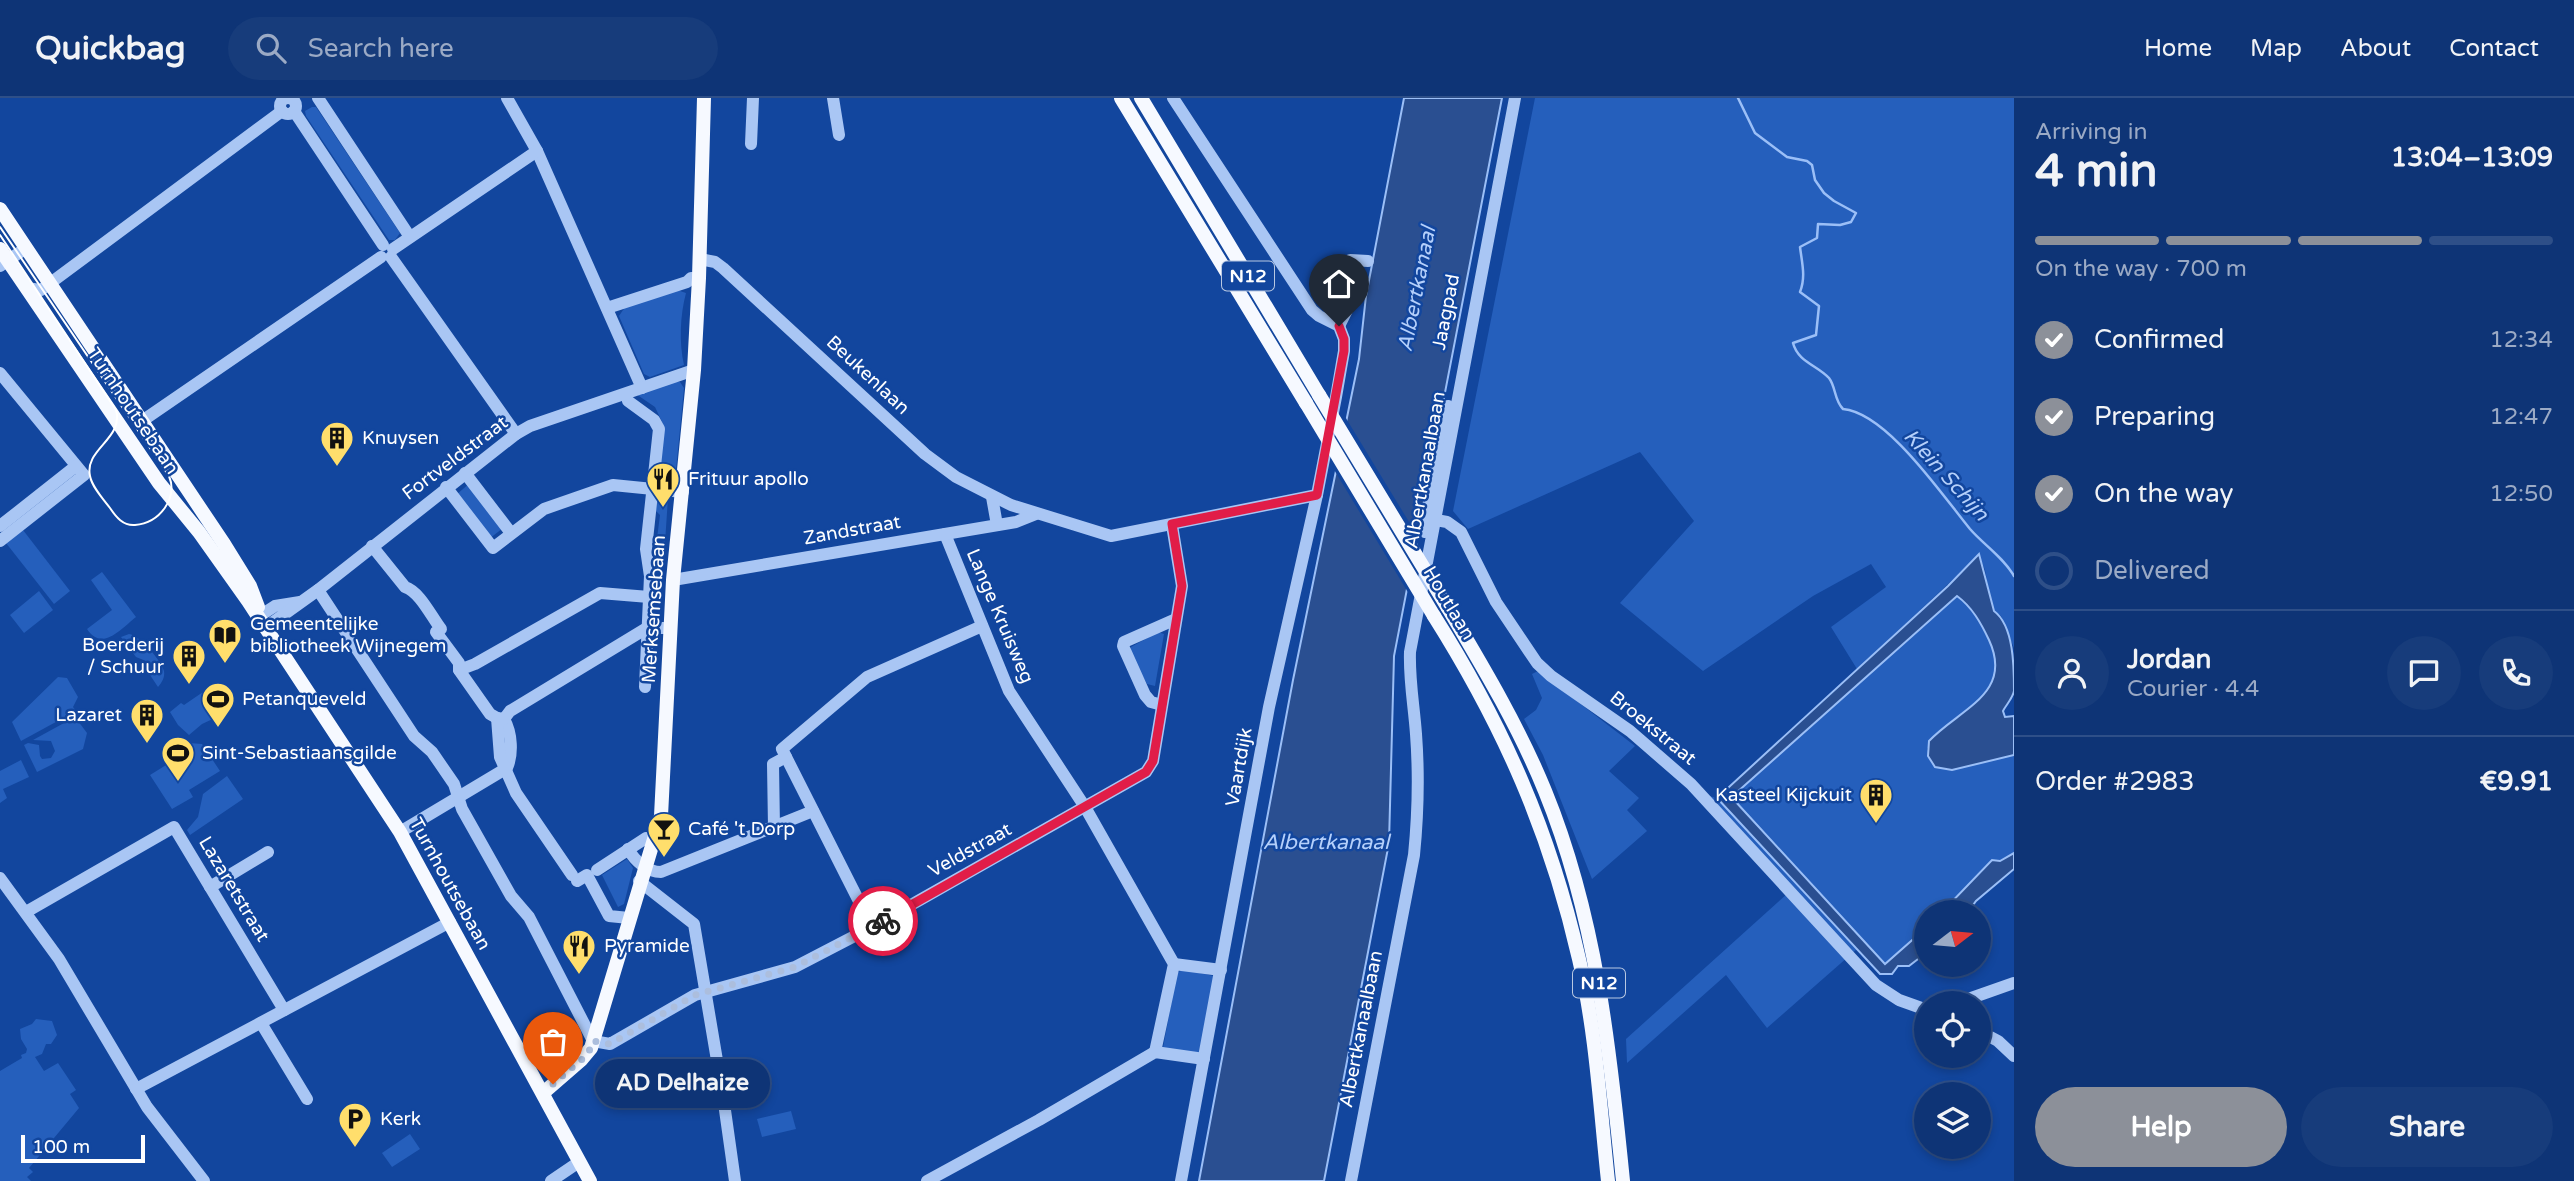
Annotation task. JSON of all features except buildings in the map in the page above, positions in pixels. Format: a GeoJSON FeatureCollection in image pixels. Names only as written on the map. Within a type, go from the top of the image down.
{"type":"FeatureCollection","features":[{"type":"Feature","properties":{"kind":"main road","name":"Merksemsebaan"},"geometry":{"type":"LineString","coordinates":[[543,1093],[588,1054],[661,816],[674,580],[694,370],[704,98]]}},
{"type":"Feature","properties":{"kind":"main road","name":"Houtlaan"},"geometry":{"type":"LineString","coordinates":[[1121,98],[1480,693],[1517,765],[1559,882],[1580,960],[1591,1027],[1608,1181]]}},
{"type":"Feature","properties":{"kind":"main road","name":"Houtlaan"},"geometry":{"type":"LineString","coordinates":[[1141,98],[1499,695],[1545,792],[1563,841],[1591,944],[1611,1056],[1623,1181]]}},
{"type":"Feature","properties":{"kind":"main road","name":"Turnhoutsebaan"},"geometry":{"type":"LineString","coordinates":[[0,209],[142,421],[262,622],[400,832],[590,1181]]}},
{"type":"Feature","properties":{"kind":"main road","name":"Turnhoutsebaan"},"geometry":{"type":"LineString","coordinates":[[3,259],[26,288],[159,483],[218,548]]}},
{"type":"Feature","properties":{"kind":"street"},"geometry":{"type":"LineString","coordinates":[[318,98],[411,237]]}},
{"type":"Feature","properties":{"kind":"street"},"geometry":{"type":"LineString","coordinates":[[507,98],[537,151],[642,388]]}},
{"type":"Feature","properties":{"kind":"street"},"geometry":{"type":"LineString","coordinates":[[751,144],[753,98]]}},
{"type":"Feature","properties":{"kind":"street"},"geometry":{"type":"LineString","coordinates":[[833,98],[839,135]]}},
{"type":"Feature","properties":{"kind":"street"},"geometry":{"type":"LineString","coordinates":[[1173,98],[1312,310],[1319,316],[1339,326],[1347,310],[1350,260],[1368,261]]}},
{"type":"Feature","properties":{"kind":"street","name":"Jaagpad"},"geometry":{"type":"LineString","coordinates":[[1424,533],[1508,98]]}},
{"type":"Feature","properties":{"kind":"street","name":"Albertkanaalbaan"},"geometry":{"type":"LineString","coordinates":[[1352,1181],[1414,855],[1417,814],[1416,737],[1410,684],[1410,652],[1515,98]]}},
{"type":"Feature","properties":{"kind":"street"},"geometry":{"type":"LineString","coordinates":[[26,288],[37,291],[50,283],[291,103],[387,252],[516,434]]}},
{"type":"Feature","properties":{"kind":"street"},"geometry":{"type":"LineString","coordinates":[[142,421],[537,151]]}},
{"type":"Feature","properties":{"kind":"street","name":"Turnhoutsebaan"},"geometry":{"type":"LineString","coordinates":[[3,259],[26,248]]}},
{"type":"Feature","properties":{"kind":"street","name":"Beukenlaan"},"geometry":{"type":"LineString","coordinates":[[700,259],[715,262],[723,268],[925,454],[956,477],[992,497]]}},
{"type":"Feature","properties":{"kind":"street"},"geometry":{"type":"LineString","coordinates":[[607,308],[687,282],[691,278],[699,278]]}},
{"type":"Feature","properties":{"kind":"street","name":"Vaartdijk"},"geometry":{"type":"LineString","coordinates":[[1181,1181],[1269,707],[1317,495],[1343,361],[1344,339],[1339,326]]}},
{"type":"Feature","properties":{"kind":"street","name":"Fortveldstraat"},"geometry":{"type":"LineString","coordinates":[[262,622],[275,606],[300,602],[318,590],[516,434],[530,426],[694,370]]}},
{"type":"Feature","properties":{"kind":"street"},"geometry":{"type":"LineString","coordinates":[[0,373],[84,475],[0,541]]}},
{"type":"Feature","properties":{"kind":"street","name":"Merksemsebaan"},"geometry":{"type":"LineString","coordinates":[[628,401],[654,420],[659,429],[646,549],[650,576],[645,687]]}},
{"type":"Feature","properties":{"kind":"street"},"geometry":{"type":"LineString","coordinates":[[0,526],[76,466]]}},
{"type":"Feature","properties":{"kind":"street"},"geometry":{"type":"LineString","coordinates":[[465,473],[512,533]]}},
{"type":"Feature","properties":{"kind":"street"},"geometry":{"type":"LineString","coordinates":[[446,488],[493,548],[544,509],[613,485],[682,492]]}},
{"type":"Feature","properties":{"kind":"street"},"geometry":{"type":"LineString","coordinates":[[992,497],[1036,514],[1111,536],[1317,495]]}},
{"type":"Feature","properties":{"kind":"street"},"geometry":{"type":"LineString","coordinates":[[992,497],[997,525]]}},
{"type":"Feature","properties":{"kind":"street","name":"Zandstraat"},"geometry":{"type":"LineString","coordinates":[[674,580],[997,525],[1036,514]]}},
{"type":"Feature","properties":{"kind":"street","name":"Broekstraat"},"geometry":{"type":"LineString","coordinates":[[1436,520],[1447,522],[1461,532],[1496,602],[1543,670],[1630,731],[1691,784],[1876,985],[1899,1000],[1914,1005]]}},
{"type":"Feature","properties":{"kind":"street","name":"Veldstraat"},"geometry":{"type":"LineString","coordinates":[[593,1041],[610,1044],[706,991],[795,967],[872,927],[1146,772],[1153,761],[1182,576],[1172,524]]}},
{"type":"Feature","properties":{"kind":"street","name":"Lange Kruisweg"},"geometry":{"type":"LineString","coordinates":[[945,534],[1009,691],[1085,807],[1174,964]]}},
{"type":"Feature","properties":{"kind":"street"},"geometry":{"type":"LineString","coordinates":[[372,546],[405,587],[413,590],[441,629],[436,632],[459,663],[459,670],[490,714],[509,728],[511,758],[507,768],[400,832]]}},
{"type":"Feature","properties":{"kind":"street"},"geometry":{"type":"LineString","coordinates":[[318,590],[414,736],[432,752],[454,784],[462,809],[505,886],[528,916],[593,1041]]}},
{"type":"Feature","properties":{"kind":"street"},"geometry":{"type":"LineString","coordinates":[[459,670],[475,664],[600,593],[649,597]]}},
{"type":"Feature","properties":{"kind":"street"},"geometry":{"type":"LineString","coordinates":[[1162,705],[1151,702],[1145,695],[1123,646],[1124,642],[1136,635],[1176,619]]}},
{"type":"Feature","properties":{"kind":"street"},"geometry":{"type":"LineString","coordinates":[[774,828],[773,764],[784,753],[867,677],[982,626]]}},
{"type":"Feature","properties":{"kind":"street"},"geometry":{"type":"LineString","coordinates":[[500,719],[647,628],[671,628]]}},
{"type":"Feature","properties":{"kind":"street"},"geometry":{"type":"LineString","coordinates":[[784,753],[872,927]]}},
{"type":"Feature","properties":{"kind":"street"},"geometry":{"type":"LineString","coordinates":[[507,768],[516,793],[574,878],[587,875],[610,916],[629,918]]}},
{"type":"Feature","properties":{"kind":"street"},"geometry":{"type":"LineString","coordinates":[[628,849],[636,862],[655,872],[661,872],[813,811]]}},
{"type":"Feature","properties":{"kind":"street","name":"Lazaretstraat"},"geometry":{"type":"LineString","coordinates":[[26,912],[174,827],[284,1010]]}},
{"type":"Feature","properties":{"kind":"street"},"geometry":{"type":"LineString","coordinates":[[597,870],[646,838]]}},
{"type":"Feature","properties":{"kind":"street"},"geometry":{"type":"LineString","coordinates":[[210,887],[268,852]]}},
{"type":"Feature","properties":{"kind":"street"},"geometry":{"type":"LineString","coordinates":[[0,878],[65,969],[136,1089],[204,1181]]}},
{"type":"Feature","properties":{"kind":"street"},"geometry":{"type":"LineString","coordinates":[[639,881],[694,924],[735,1181]]}},
{"type":"Feature","properties":{"kind":"street"},"geometry":{"type":"LineString","coordinates":[[136,1089],[450,922]]}},
{"type":"Feature","properties":{"kind":"street"},"geometry":{"type":"LineString","coordinates":[[1155,1052],[1174,964],[1221,970]]}},
{"type":"Feature","properties":{"kind":"street"},"geometry":{"type":"LineString","coordinates":[[1991,991],[2014,983]]}},
{"type":"Feature","properties":{"kind":"street"},"geometry":{"type":"LineString","coordinates":[[261,1023],[307,1099]]}},
{"type":"Feature","properties":{"kind":"street"},"geometry":{"type":"LineString","coordinates":[[1991,1037],[2014,1056]]}},
{"type":"Feature","properties":{"kind":"street"},"geometry":{"type":"LineString","coordinates":[[927,1181],[1155,1052],[1204,1059]]}},
{"type":"Feature","properties":{"kind":"street"},"geometry":{"type":"LineString","coordinates":[[551,1181],[579,1162]]}},
{"type":"Feature","properties":{"kind":"shaded area"},"geometry":{"type":"Polygon","coordinates":[[[1535,98],[2014,98],[2014,648],[2001,616],[1994,611],[1979,555],[1857,669],[1831,627],[1886,587],[1871,564],[1813,596],[1703,671],[1620,603],[1694,521],[1640,452],[1468,529],[1453,511],[1535,98]]]}},
{"type":"Feature","properties":{"kind":"shaded area"},"geometry":{"type":"Polygon","coordinates":[[[316,107],[400,233],[395,240],[389,240],[306,116],[305,111],[316,107]]]}},
{"type":"Feature","properties":{"kind":"shaded area"},"geometry":{"type":"Polygon","coordinates":[[[677,290],[686,293],[681,329],[684,365],[650,377],[644,374],[619,316],[625,307],[677,290]]]}},
{"type":"Feature","properties":{"kind":"shaded area"},"geometry":{"type":"Polygon","coordinates":[[[670,382],[680,382],[684,388],[675,480],[672,485],[657,483],[663,424],[655,407],[636,394],[670,382]]]}},
{"type":"Feature","properties":{"kind":"shaded area"},"geometry":{"type":"Polygon","coordinates":[[[470,483],[503,528],[489,539],[456,495],[470,483]]]}},
{"type":"Feature","properties":{"kind":"shaded area"},"geometry":{"type":"Polygon","coordinates":[[[657,496],[668,498],[660,617],[652,618],[660,568],[655,554],[660,515],[655,510],[657,496]]]}},
{"type":"Feature","properties":{"kind":"shaded area"},"geometry":{"type":"Polygon","coordinates":[[[23,530],[70,591],[54,604],[6,543],[23,530]]]}},
{"type":"Feature","properties":{"kind":"shaded area"},"geometry":{"type":"Polygon","coordinates":[[[102,572],[136,617],[112,636],[99,639],[87,629],[112,610],[91,580],[102,572]]]}},
{"type":"Feature","properties":{"kind":"shaded area"},"geometry":{"type":"Polygon","coordinates":[[[39,591],[53,610],[24,633],[10,615],[39,591]]]}},
{"type":"Feature","properties":{"kind":"shaded area"},"geometry":{"type":"Polygon","coordinates":[[[1957,596],[1976,615],[1993,649],[1996,668],[1991,686],[1979,702],[1948,724],[1927,749],[1932,764],[1952,770],[2014,755],[2014,853],[2000,862],[1992,860],[1954,900],[1914,900],[1914,939],[1885,965],[1734,801],[1735,794],[1957,596]]]}},
{"type":"Feature","properties":{"kind":"shaded area"},"geometry":{"type":"Polygon","coordinates":[[[1158,632],[1164,634],[1155,686],[1147,684],[1130,654],[1131,647],[1158,632]]]}},
{"type":"Feature","properties":{"kind":"shaded area"},"geometry":{"type":"Polygon","coordinates":[[[129,634],[144,644],[162,666],[164,676],[158,687],[146,669],[146,661],[136,657],[121,637],[129,634]]]}},
{"type":"Feature","properties":{"kind":"shaded area"},"geometry":{"type":"Polygon","coordinates":[[[1538,671],[1635,746],[1609,771],[1639,798],[1627,810],[1647,831],[1592,879],[1543,755],[1524,719],[1536,710],[1542,698],[1532,674],[1538,671]]]}},
{"type":"Feature","properties":{"kind":"shaded area"},"geometry":{"type":"Polygon","coordinates":[[[58,677],[67,678],[78,697],[73,707],[76,711],[21,741],[12,722],[58,677]]]}},
{"type":"Feature","properties":{"kind":"shaded area"},"geometry":{"type":"Polygon","coordinates":[[[203,692],[217,717],[202,724],[189,735],[178,725],[170,712],[203,692]]]}},
{"type":"Feature","properties":{"kind":"shaded area"},"geometry":{"type":"Polygon","coordinates":[[[75,717],[87,733],[83,749],[37,772],[24,745],[39,745],[42,759],[51,758],[55,751],[51,741],[33,740],[75,717]]]}},
{"type":"Feature","properties":{"kind":"shaded area","name":"Sint-Sebastiaansgilde"},"geometry":{"type":"Polygon","coordinates":[[[189,743],[202,744],[220,771],[189,790],[193,797],[172,809],[150,775],[171,762],[168,757],[189,743]]]}},
{"type":"Feature","properties":{"kind":"shaded area"},"geometry":{"type":"Polygon","coordinates":[[[21,760],[29,777],[3,789],[7,798],[0,803],[0,771],[21,760]]]}},
{"type":"Feature","properties":{"kind":"shaded area"},"geometry":{"type":"Polygon","coordinates":[[[227,776],[243,799],[190,835],[187,830],[198,817],[203,794],[227,776]]]}},
{"type":"Feature","properties":{"kind":"shaded area"},"geometry":{"type":"Polygon","coordinates":[[[1693,792],[1717,798],[1857,949],[1767,1028],[1726,975],[1627,1063],[1626,1039],[1787,894],[1693,792]]]}},
{"type":"Feature","properties":{"kind":"shaded area"},"geometry":{"type":"Polygon","coordinates":[[[627,859],[633,868],[624,904],[618,907],[602,875],[627,859]]]}},
{"type":"Feature","properties":{"kind":"shaded area"},"geometry":{"type":"Polygon","coordinates":[[[1185,970],[1214,976],[1200,1053],[1163,1048],[1177,972],[1185,970]]]}},
{"type":"Feature","properties":{"kind":"shaded area"},"geometry":{"type":"Polygon","coordinates":[[[36,1019],[52,1021],[57,1035],[51,1044],[46,1044],[42,1054],[35,1057],[44,1071],[58,1063],[76,1090],[70,1094],[79,1108],[29,1168],[33,1172],[27,1177],[31,1181],[0,1181],[0,1071],[26,1053],[20,1029],[32,1024],[36,1019]]]}},
{"type":"Feature","properties":{"kind":"shaded area"},"geometry":{"type":"Polygon","coordinates":[[[791,1111],[796,1129],[762,1137],[757,1119],[791,1111]]]}},
{"type":"Feature","properties":{"kind":"shaded area"},"geometry":{"type":"Polygon","coordinates":[[[410,1134],[420,1149],[392,1167],[382,1153],[410,1134]]]}},
{"type":"Feature","properties":{"kind":"water","name":"Albertkanaal"},"geometry":{"type":"Polygon","coordinates":[[[1404,98],[1502,98],[1394,656],[1389,843],[1324,1181],[1199,1181],[1293,680],[1359,359],[1366,296],[1404,98]]]}},
{"type":"Feature","properties":{"kind":"water"},"geometry":{"type":"Polygon","coordinates":[[[1979,554],[1994,611],[2006,626],[2011,648],[2014,691],[2003,711],[2005,717],[2014,716],[2014,755],[1952,770],[1935,767],[1928,756],[1929,741],[1980,699],[1994,674],[1995,659],[1989,640],[1976,616],[1957,596],[1735,794],[1735,801],[1885,964],[1914,938],[1914,962],[1909,966],[1898,966],[1892,974],[1880,974],[1717,798],[1948,586],[1979,554]]]}},
{"type":"Feature","properties":{"kind":"water"},"geometry":{"type":"Polygon","coordinates":[[[2014,853],[2014,869],[1977,900],[1954,900],[1992,860],[2000,861],[2014,853]]]}},
{"type":"Feature","properties":{"kind":"pier"},"geometry":{"type":"Polygon","coordinates":[[[1344,415],[1420,540],[1409,594],[1333,468],[1344,415]]]}},
{"type":"Feature","properties":{"kind":"waterway","name":"Klein Schijn"},"geometry":{"type":"LineString","coordinates":[[1738,98],[1755,133],[1787,157],[1807,161],[1812,165],[1815,180],[1824,193],[1856,213],[1851,222],[1840,225],[1818,224],[1817,238],[1800,247],[1803,275],[1800,292],[1819,306],[1816,335],[1793,343],[1795,349],[1803,359],[1829,378],[1843,409],[1860,414],[1895,440],[1929,477],[1970,529],[2014,576]]}},
{"type":"Feature","properties":{"kind":"tram line"},"geometry":{"type":"LineString","coordinates":[[0,227],[169,476],[169,501],[152,520],[135,525],[123,522],[93,484],[90,467],[93,458],[114,429],[116,410],[0,235]]}},
{"type":"Feature","properties":{"kind":"way so far"},"geometry":{"type":"LineString","coordinates":[[553,1084],[588,1054],[593,1041],[610,1044],[695,995],[795,967],[883,921]]}},
{"type":"Feature","properties":{"kind":"place","name":"Knuysen"},"geometry":{"type":"Point","coordinates":[337,468]}},
{"type":"Feature","properties":{"kind":"place","name":"Frituur apollo"},"geometry":{"type":"Point","coordinates":[663,509]}},
{"type":"Feature","properties":{"kind":"place","name":"Gemeentelijke bibliotheek Wijnegem"},"geometry":{"type":"Point","coordinates":[225,665]}},
{"type":"Feature","properties":{"kind":"place","name":"Boerderij / Schuur"},"geometry":{"type":"Point","coordinates":[189,686]}},
{"type":"Feature","properties":{"kind":"place","name":"Petanqueveld"},"geometry":{"type":"Point","coordinates":[218,729]}},
{"type":"Feature","properties":{"kind":"place","name":"Lazaret"},"geometry":{"type":"Point","coordinates":[147,745]}},
{"type":"Feature","properties":{"kind":"place","name":"Sint-Sebastiaansgilde"},"geometry":{"type":"Point","coordinates":[178,783]}},
{"type":"Feature","properties":{"kind":"place","name":"Kasteel Kijckuit"},"geometry":{"type":"Point","coordinates":[1876,825]}},
{"type":"Feature","properties":{"kind":"place","name":"Café 't Dorp"},"geometry":{"type":"Point","coordinates":[664,859]}},
{"type":"Feature","properties":{"kind":"place","name":"Pyramide"},"geometry":{"type":"Point","coordinates":[579,976]}},
{"type":"Feature","properties":{"kind":"place","name":"AD Delhaize"},"geometry":{"type":"Point","coordinates":[553,1084]}},
{"type":"Feature","properties":{"kind":"place","name":"Kerk"},"geometry":{"type":"Point","coordinates":[355,1149]}},
{"type":"Feature","properties":{"kind":"route"},"geometry":{"type":"LineString","coordinates":[[883,921],[1146,772],[1153,761],[1182,586],[1172,524],[1317,495],[1344,351],[1344,339],[1339,326]]}}]}
